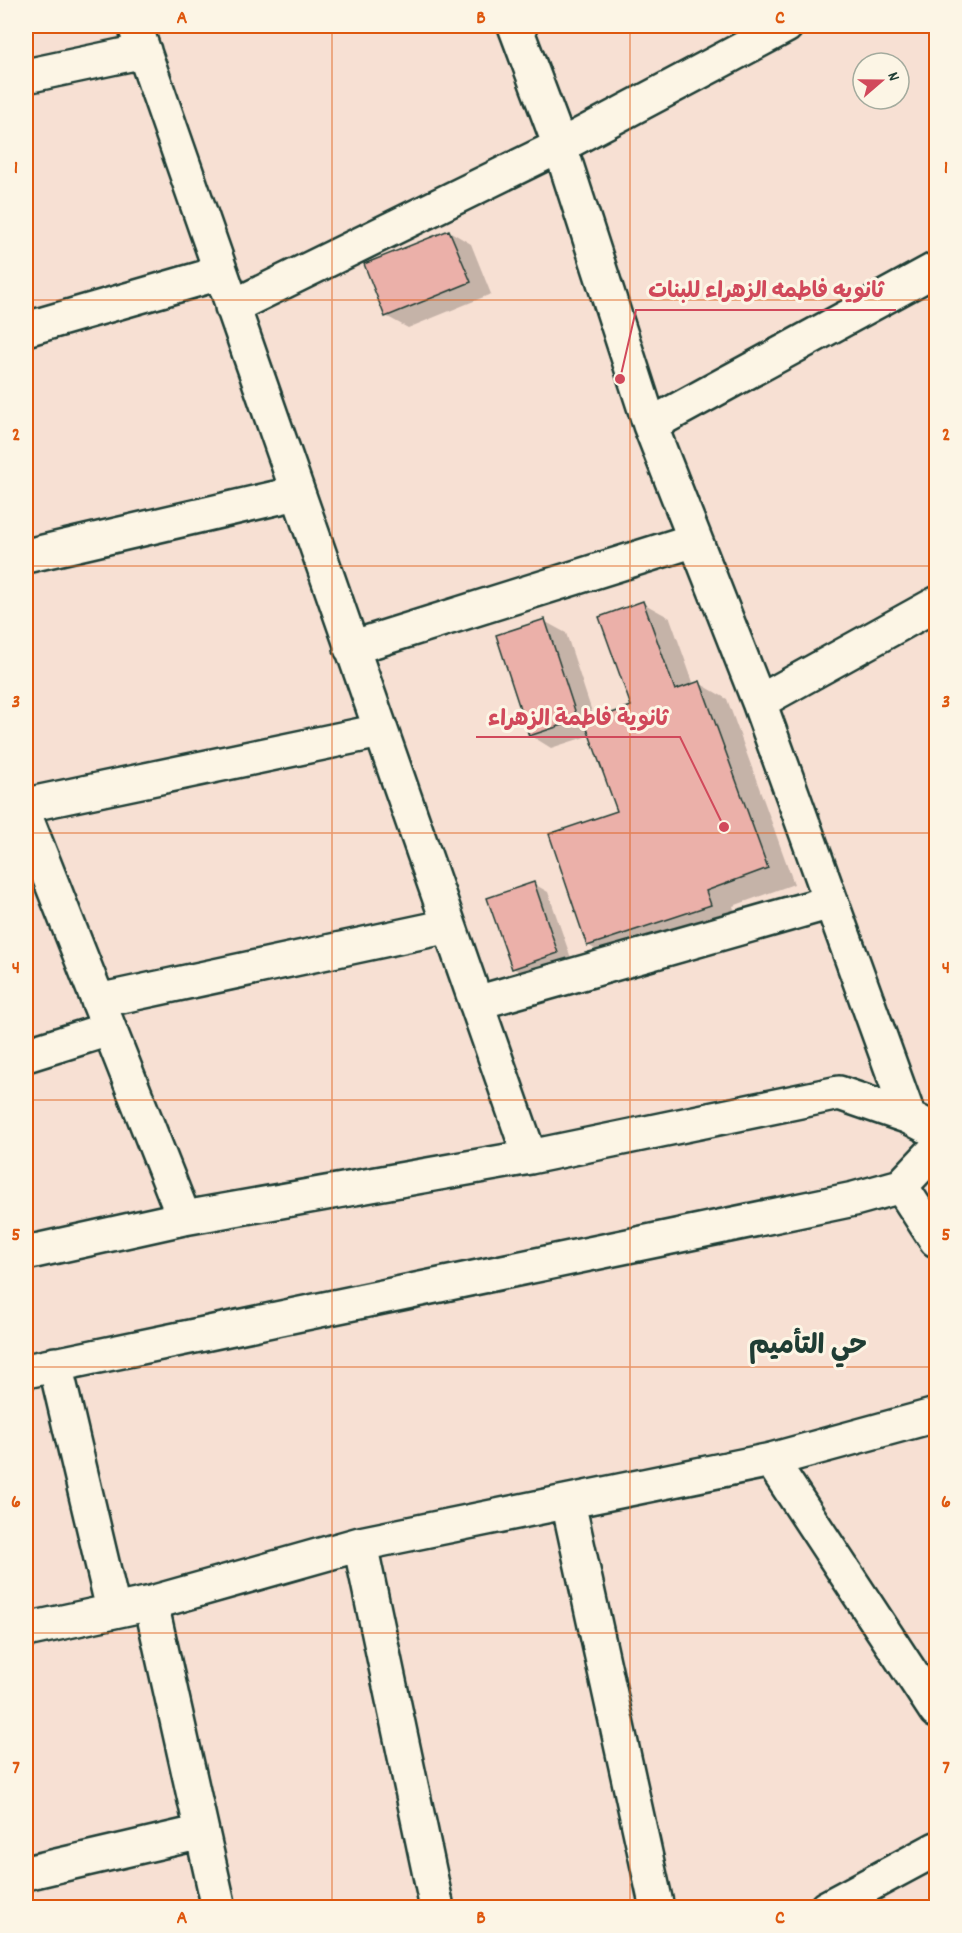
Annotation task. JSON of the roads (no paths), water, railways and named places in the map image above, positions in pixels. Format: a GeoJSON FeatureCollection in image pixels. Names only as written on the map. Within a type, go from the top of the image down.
{"type":"FeatureCollection","features":[{"type":"Feature","properties":{"kind":"street"},"geometry":{"type":"LineString","coordinates":[[515,26],[560,146],[650,425],[759,702],[831,902],[923,1124]]}},
{"type":"Feature","properties":{"kind":"street"},"geometry":{"type":"LineString","coordinates":[[232,307],[560,146],[786,26]]}},
{"type":"Feature","properties":{"kind":"street"},"geometry":{"type":"LineString","coordinates":[[26,76],[140,38],[530,1157]]}},
{"type":"Feature","properties":{"kind":"street"},"geometry":{"type":"LineString","coordinates":[[650,425],[936,268]]}},
{"type":"Feature","properties":{"kind":"street"},"geometry":{"type":"LineString","coordinates":[[26,329],[220,273]]}},
{"type":"Feature","properties":{"kind":"street"},"geometry":{"type":"LineString","coordinates":[[26,556],[297,493]]}},
{"type":"Feature","properties":{"kind":"street"},"geometry":{"type":"LineString","coordinates":[[351,648],[695,540]]}},
{"type":"Feature","properties":{"kind":"street"},"geometry":{"type":"LineString","coordinates":[[759,702],[936,604]]}},
{"type":"Feature","properties":{"kind":"street"},"geometry":{"type":"LineString","coordinates":[[26,806],[380,731]]}},
{"type":"Feature","properties":{"kind":"street"},"geometry":{"type":"LineString","coordinates":[[26,818],[184,1218]]}},
{"type":"Feature","properties":{"kind":"street"},"geometry":{"type":"LineString","coordinates":[[476,1004],[831,902]]}},
{"type":"Feature","properties":{"kind":"street"},"geometry":{"type":"LineString","coordinates":[[26,1055],[104,1015],[449,926]]}},
{"type":"Feature","properties":{"kind":"street"},"geometry":{"type":"LineString","coordinates":[[26,1253],[184,1218],[530,1157],[839,1093],[923,1124]]}},
{"type":"Feature","properties":{"kind":"street"},"geometry":{"type":"LineString","coordinates":[[113,1609],[40,1367],[854,1199],[901,1186],[936,1149]]}},
{"type":"Feature","properties":{"kind":"street"},"geometry":{"type":"LineString","coordinates":[[901,1186],[936,1240]]}},
{"type":"Feature","properties":{"kind":"street"},"geometry":{"type":"LineString","coordinates":[[26,1630],[113,1609],[151,1603],[360,1544],[771,1460],[936,1415]]}},
{"type":"Feature","properties":{"kind":"street"},"geometry":{"type":"LineString","coordinates":[[771,1460],[936,1711]]}},
{"type":"Feature","properties":{"kind":"street"},"geometry":{"type":"LineString","coordinates":[[568,1502],[657,1908]]}},
{"type":"Feature","properties":{"kind":"street"},"geometry":{"type":"LineString","coordinates":[[360,1544],[437,1908]]}},
{"type":"Feature","properties":{"kind":"street"},"geometry":{"type":"LineString","coordinates":[[151,1603],[219,1908]]}},
{"type":"Feature","properties":{"kind":"street"},"geometry":{"type":"LineString","coordinates":[[26,1873],[202,1832]]}},
{"type":"Feature","properties":{"kind":"street"},"geometry":{"type":"LineString","coordinates":[[826,1908],[936,1849]]}},
{"type":"Feature","properties":{"kind":"place","name":"ثانويه فاطمه الزهراء للبنات"},"geometry":{"type":"Point","coordinates":[620,379]}},
{"type":"Feature","properties":{"kind":"place","name":"ثانوية فاطمة الزهراء"},"geometry":{"type":"Point","coordinates":[724,827]}},
{"type":"Feature","properties":{"kind":"district","name":"حي التأميم"},"geometry":{"type":"Point","coordinates":[808,1347]}}]}
